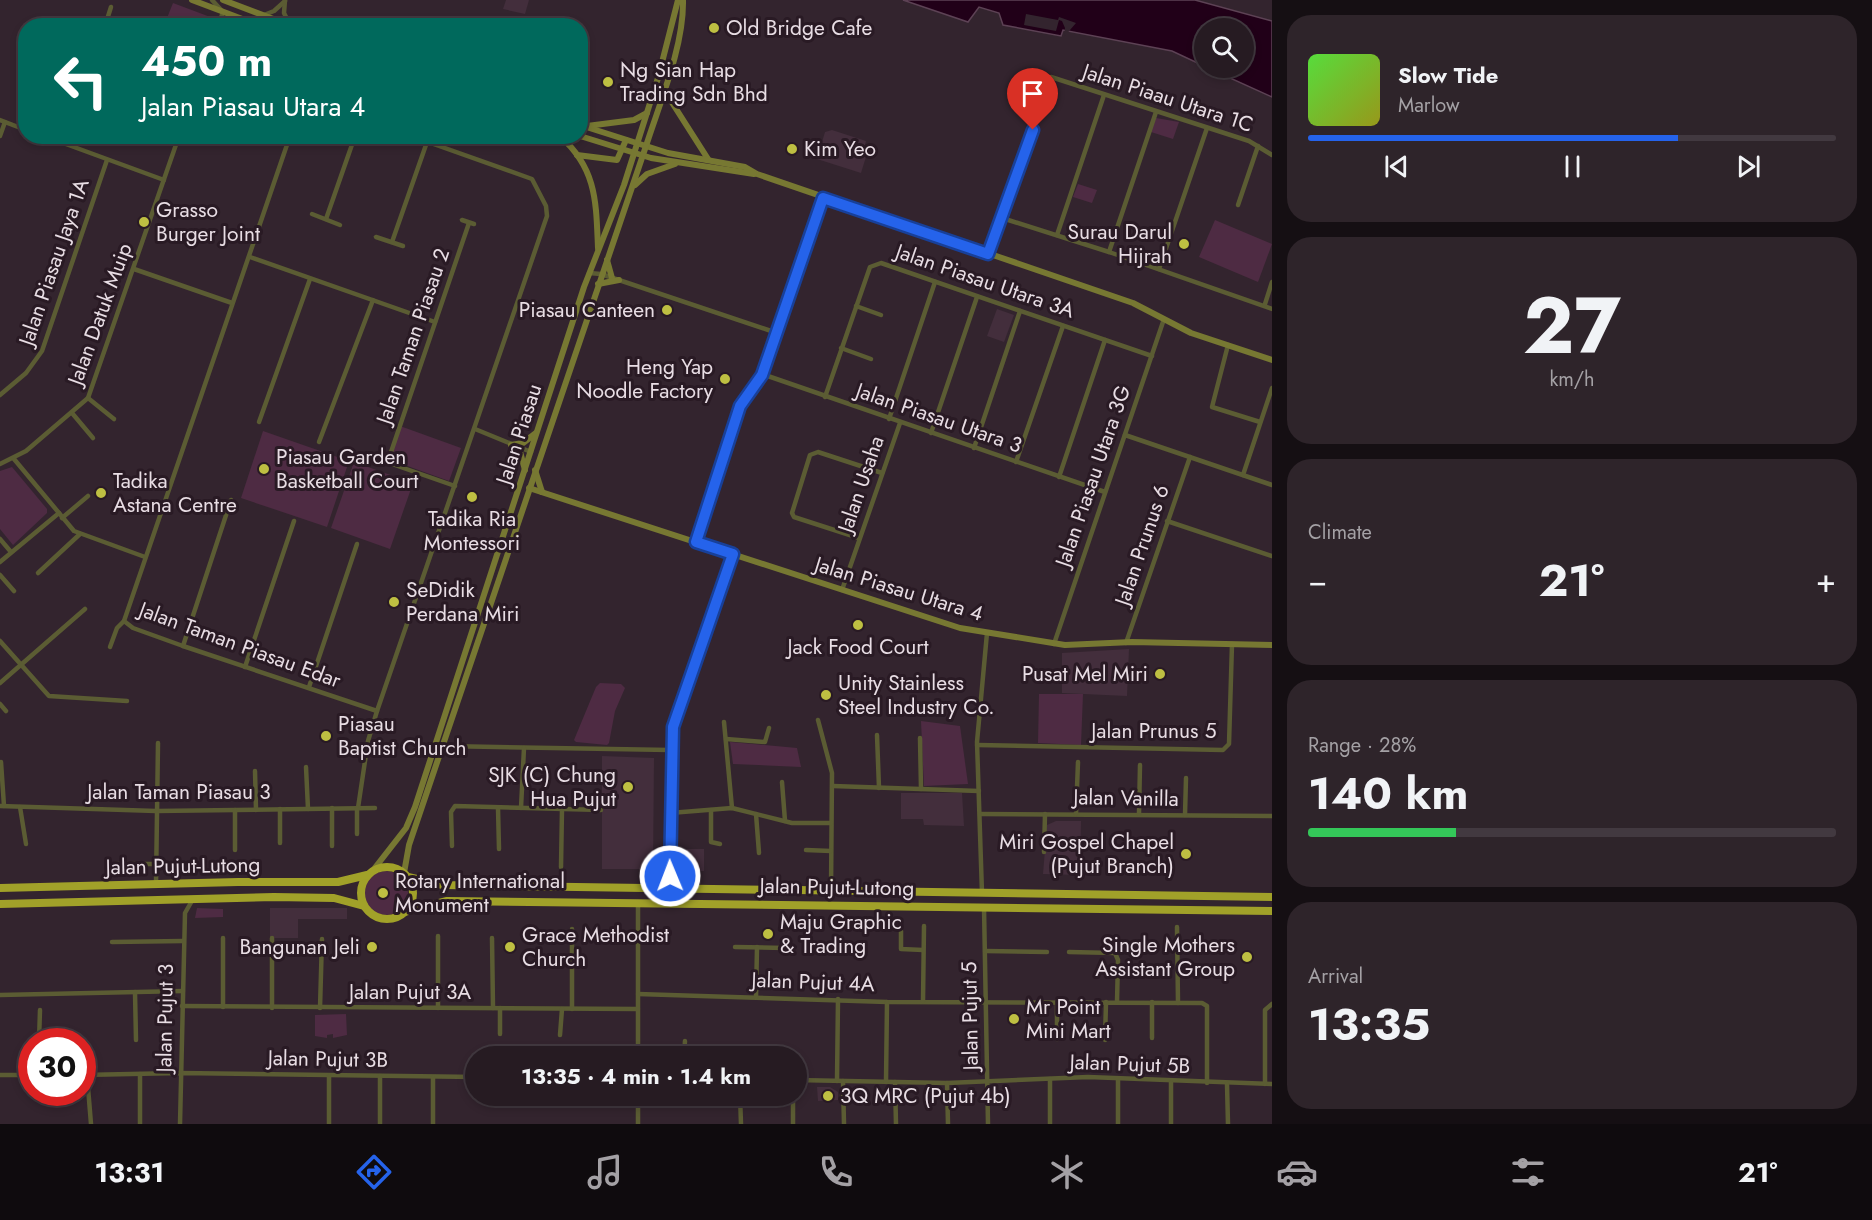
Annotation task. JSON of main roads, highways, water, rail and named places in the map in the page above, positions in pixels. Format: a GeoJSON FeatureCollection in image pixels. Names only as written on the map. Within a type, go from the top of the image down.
{"type":"FeatureCollection","features":[{"type":"Feature","properties":{"kind":"highway"},"geometry":{"type":"LineString","coordinates":[[384,866],[395,868],[406,875],[413,895],[404,912],[397,917],[381,918],[374,916],[364,906],[360,890],[370,872],[384,866]]}},
{"type":"Feature","properties":{"kind":"highway","name":"Jalan Pujut-Lutong"},"geometry":{"type":"LineString","coordinates":[[0,888],[338,882],[370,872]]}},
{"type":"Feature","properties":{"kind":"highway","name":"Jalan Pujut-Lutong"},"geometry":{"type":"LineString","coordinates":[[406,875],[443,885],[1272,897]]}},
{"type":"Feature","properties":{"kind":"highway","name":"Jalan Pujut-Lutong"},"geometry":{"type":"LineString","coordinates":[[0,904],[193,898],[334,898],[364,906]]}},
{"type":"Feature","properties":{"kind":"highway","name":"Jalan Pujut-Lutong"},"geometry":{"type":"LineString","coordinates":[[404,912],[447,901],[1272,911]]}},
{"type":"Feature","properties":{"kind":"place","name":"Old Bridge Cafe"},"geometry":{"type":"Point","coordinates":[714,28]}},
{"type":"Feature","properties":{"kind":"place","name":"Ng Sian Hap Trading Sdn Bhd"},"geometry":{"type":"Point","coordinates":[608,82]}},
{"type":"Feature","properties":{"kind":"place","name":"Kim Yeo"},"geometry":{"type":"Point","coordinates":[792,149]}},
{"type":"Feature","properties":{"kind":"place","name":"Grasso Burger Joint"},"geometry":{"type":"Point","coordinates":[144,222]}},
{"type":"Feature","properties":{"kind":"place","name":"Surau Darul Hijrah"},"geometry":{"type":"Point","coordinates":[1184,244]}},
{"type":"Feature","properties":{"kind":"place","name":"Piasau Canteen"},"geometry":{"type":"Point","coordinates":[667,310]}},
{"type":"Feature","properties":{"kind":"place","name":"Heng Yap Noodle Factory"},"geometry":{"type":"Point","coordinates":[725,379]}},
{"type":"Feature","properties":{"kind":"place","name":"Piasau Garden Basketball Court"},"geometry":{"type":"Point","coordinates":[264,469]}},
{"type":"Feature","properties":{"kind":"place","name":"Tadika Astana Centre"},"geometry":{"type":"Point","coordinates":[101,493]}},
{"type":"Feature","properties":{"kind":"place","name":"Tadika Ria Montessori"},"geometry":{"type":"Point","coordinates":[472,497]}},
{"type":"Feature","properties":{"kind":"place","name":"SeDidik Perdana Miri"},"geometry":{"type":"Point","coordinates":[394,602]}},
{"type":"Feature","properties":{"kind":"place","name":"Jack Food Court"},"geometry":{"type":"Point","coordinates":[858,625]}},
{"type":"Feature","properties":{"kind":"place","name":"Pusat Mel Miri"},"geometry":{"type":"Point","coordinates":[1160,674]}},
{"type":"Feature","properties":{"kind":"place","name":"Unity Stainless Steel Industry Co."},"geometry":{"type":"Point","coordinates":[826,695]}},
{"type":"Feature","properties":{"kind":"place","name":"Piasau Baptist Church"},"geometry":{"type":"Point","coordinates":[326,736]}},
{"type":"Feature","properties":{"kind":"place","name":"SJK (C) Chung Hua Pujut"},"geometry":{"type":"Point","coordinates":[628,787]}},
{"type":"Feature","properties":{"kind":"place","name":"Miri Gospel Chapel (Pujut Branch)"},"geometry":{"type":"Point","coordinates":[1186,854]}},
{"type":"Feature","properties":{"kind":"place","name":"Rotary International Monument"},"geometry":{"type":"Point","coordinates":[383,893]}},
{"type":"Feature","properties":{"kind":"place","name":"Maju Graphic & Trading"},"geometry":{"type":"Point","coordinates":[768,934]}},
{"type":"Feature","properties":{"kind":"place","name":"Bangunan Jeli"},"geometry":{"type":"Point","coordinates":[372,947]}},
{"type":"Feature","properties":{"kind":"place","name":"Grace Methodist Church"},"geometry":{"type":"Point","coordinates":[510,947]}},
{"type":"Feature","properties":{"kind":"place","name":"Single Mothers Assistant Group"},"geometry":{"type":"Point","coordinates":[1247,957]}},
{"type":"Feature","properties":{"kind":"place","name":"Mr Point Mini Mart"},"geometry":{"type":"Point","coordinates":[1014,1019]}},
{"type":"Feature","properties":{"kind":"place","name":"3Q MRC (Pujut 4b)"},"geometry":{"type":"Point","coordinates":[828,1096]}}]}
